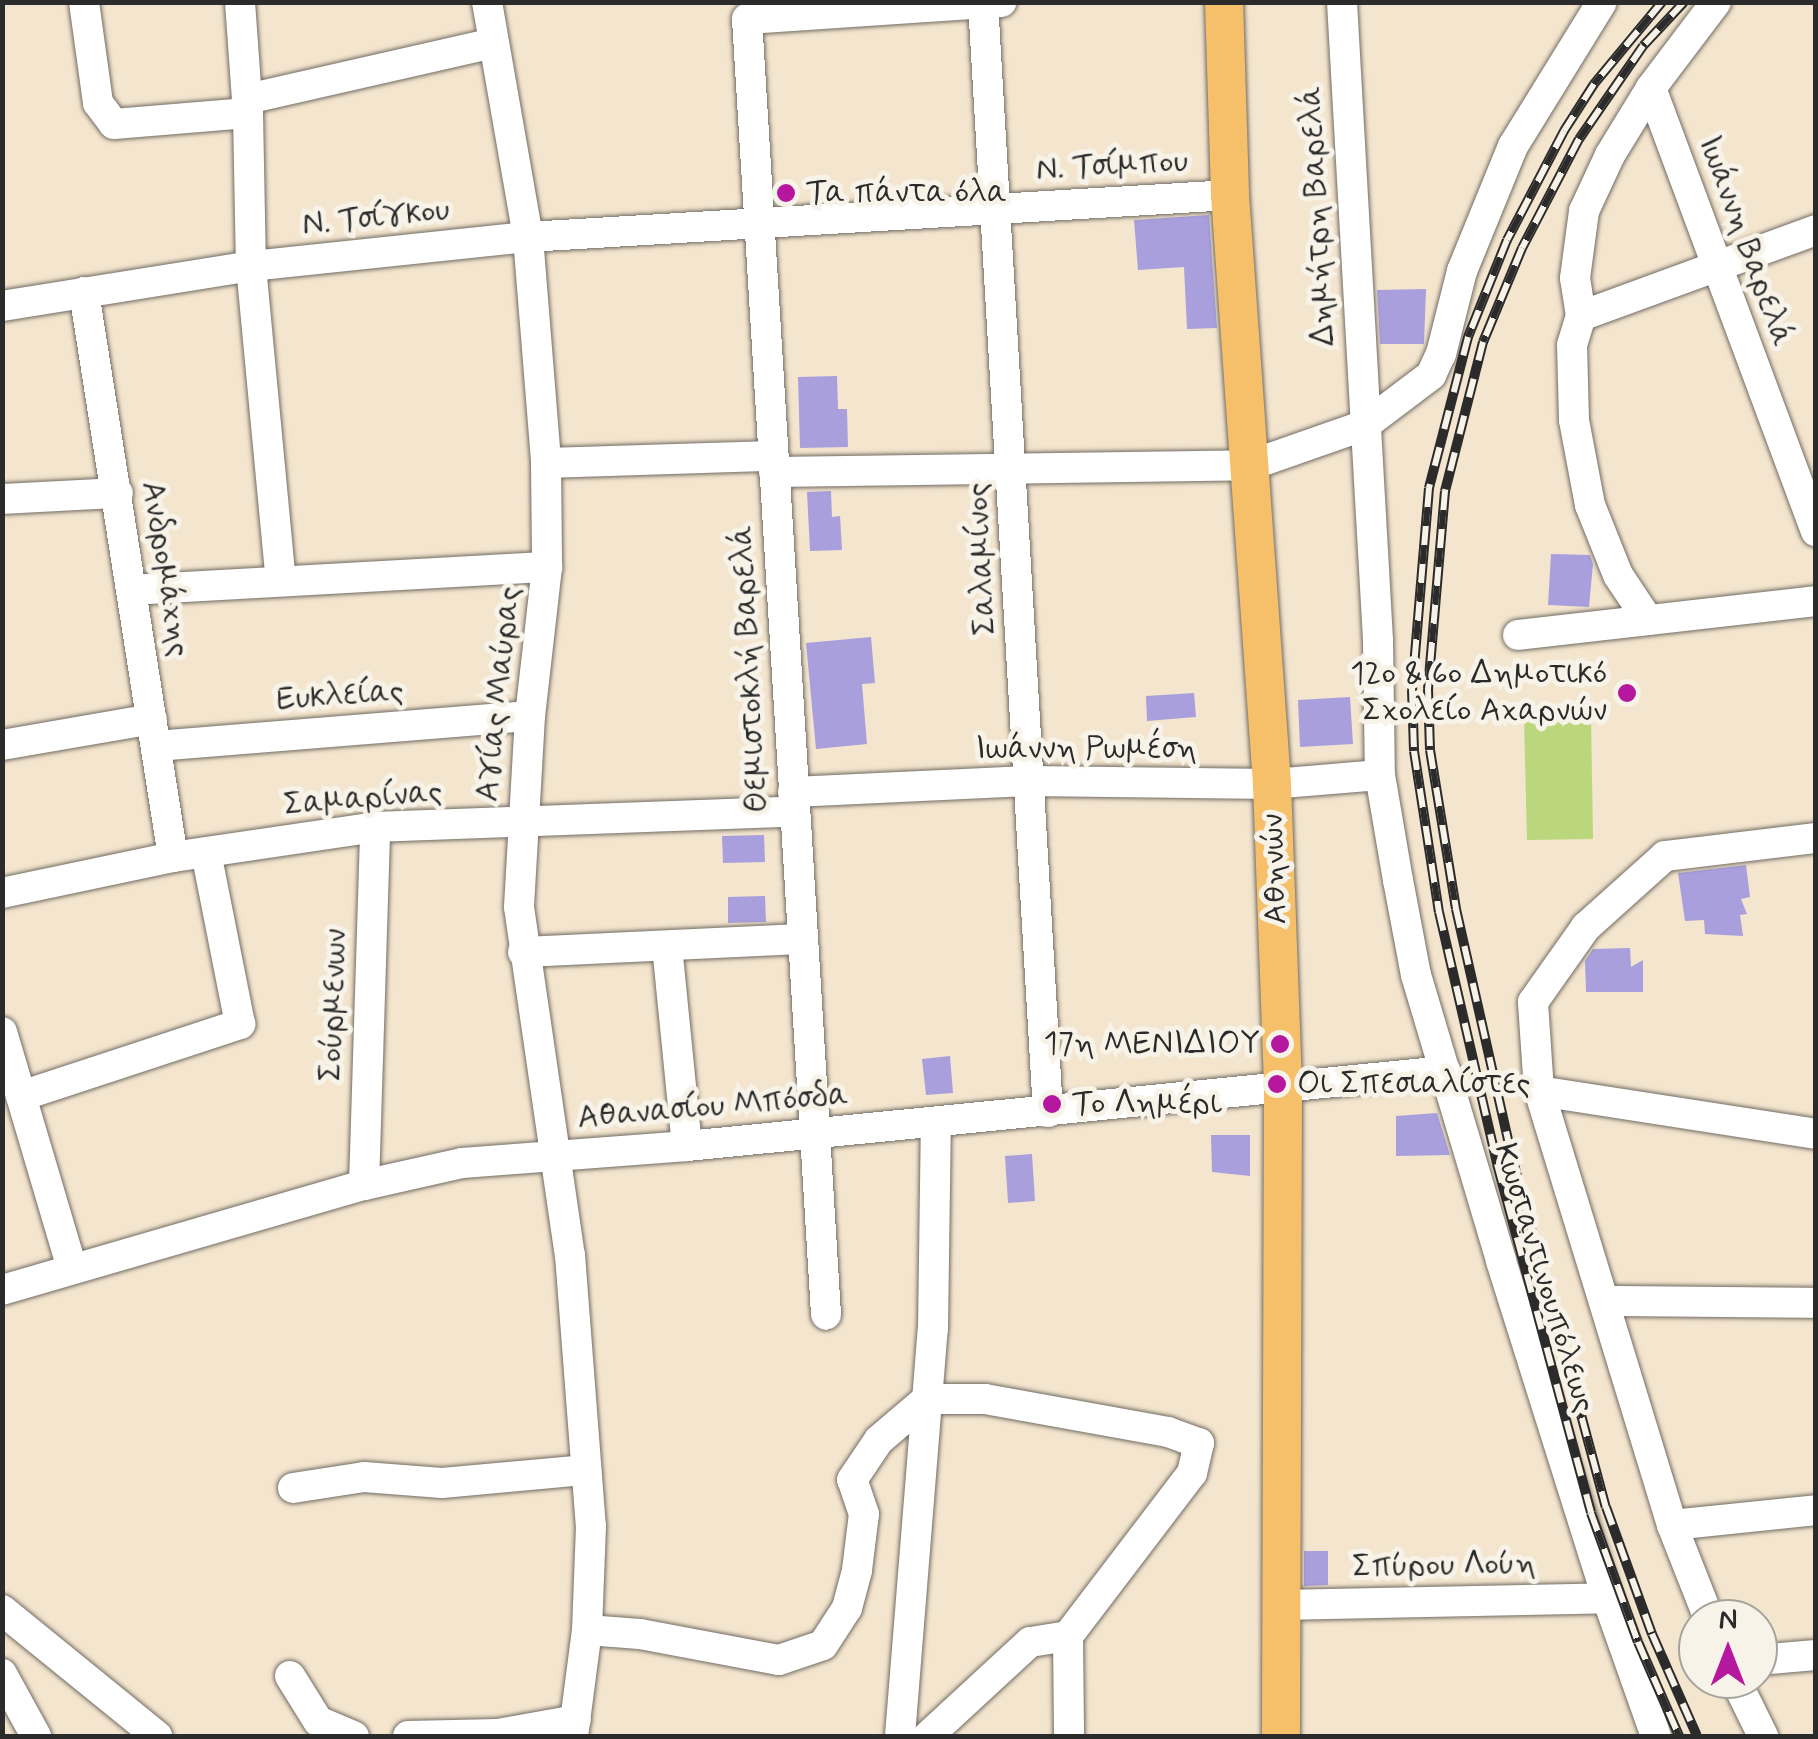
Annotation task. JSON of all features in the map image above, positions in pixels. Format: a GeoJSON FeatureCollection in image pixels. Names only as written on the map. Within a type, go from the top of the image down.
{"type":"FeatureCollection","features":[{"type":"Feature","properties":{"kind":"main road","name":"Αθηνών"},"geometry":{"type":"LineString","coordinates":[[1224,2],[1230,195],[1272,784],[1283,1087],[1281,1736]]}},
{"type":"Feature","properties":{"kind":"street"},"geometry":{"type":"LineString","coordinates":[[84,2],[98,103],[114,124],[247,106],[494,43]]}},
{"type":"Feature","properties":{"kind":"street"},"geometry":{"type":"LineString","coordinates":[[240,2],[247,106],[250,266],[281,581]]}},
{"type":"Feature","properties":{"kind":"street","name":"Αγίας Μαύρας"},"geometry":{"type":"LineString","coordinates":[[487,2],[528,237],[546,463],[547,567],[530,716],[519,906],[552,1156],[570,1254],[591,1526],[587,1630],[575,1728]]}},
{"type":"Feature","properties":{"kind":"street"},"geometry":{"type":"LineString","coordinates":[[740,10],[1000,2]]}},
{"type":"Feature","properties":{"kind":"street","name":"Δημήτρη Βαρελά"},"geometry":{"type":"LineString","coordinates":[[1342,2],[1378,640],[1380,775]]}},
{"type":"Feature","properties":{"kind":"street"},"geometry":{"type":"LineString","coordinates":[[546,463],[1012,468],[1251,465],[1365,425],[1431,375],[1441,354],[1462,271],[1513,146],[1602,2]]}},
{"type":"Feature","properties":{"kind":"street"},"geometry":{"type":"LineString","coordinates":[[1648,620],[1618,575],[1590,505],[1574,420],[1572,345],[1581,316],[1575,278],[1584,211],[1610,155],[1651,88],[1716,2]]}},
{"type":"Feature","properties":{"kind":"street","name":"Σαλαμίνος"},"geometry":{"type":"LineString","coordinates":[[982,3],[1048,1112]]}},
{"type":"Feature","properties":{"kind":"street","name":"Θεμιστοκλή Βαρελά"},"geometry":{"type":"LineString","coordinates":[[740,10],[759,223],[826,1316]]}},
{"type":"Feature","properties":{"kind":"street","name":"Ιωάννη Βαρελά"},"geometry":{"type":"LineString","coordinates":[[1651,88],[1718,268],[1802,453],[1816,531]]}},
{"type":"Feature","properties":{"kind":"street","name":"N. Τσίμπου"},"geometry":{"type":"LineString","coordinates":[[759,223],[1230,195]]}},
{"type":"Feature","properties":{"kind":"street","name":"Ν. Τσίγκου"},"geometry":{"type":"LineString","coordinates":[[2,306],[250,266],[528,237],[759,223]]}},
{"type":"Feature","properties":{"kind":"street"},"geometry":{"type":"LineString","coordinates":[[1581,316],[1816,230]]}},
{"type":"Feature","properties":{"kind":"street","name":"Ανδρομάχης"},"geometry":{"type":"LineString","coordinates":[[84,292],[173,857]]}},
{"type":"Feature","properties":{"kind":"street"},"geometry":{"type":"LineString","coordinates":[[2,499],[118,493]]}},
{"type":"Feature","properties":{"kind":"street"},"geometry":{"type":"LineString","coordinates":[[132,590],[547,567]]}},
{"type":"Feature","properties":{"kind":"street"},"geometry":{"type":"LineString","coordinates":[[1518,636],[1816,601]]}},
{"type":"Feature","properties":{"kind":"street","name":"Ευκλείας"},"geometry":{"type":"LineString","coordinates":[[2,745],[154,732],[530,716]]}},
{"type":"Feature","properties":{"kind":"street","name":"Ιωάννη Ρωμέση"},"geometry":{"type":"LineString","coordinates":[[793,802],[1028,782],[1272,784],[1380,775]]}},
{"type":"Feature","properties":{"kind":"street","name":"Κωσταντινουπόλεως"},"geometry":{"type":"LineString","coordinates":[[1380,775],[1416,975],[1606,1598],[1656,1736]]}},
{"type":"Feature","properties":{"kind":"street","name":"Σαμαρίνας"},"geometry":{"type":"LineString","coordinates":[[2,893],[173,857],[375,828],[522,823],[793,802]]}},
{"type":"Feature","properties":{"kind":"street","name":"Σούρμενων"},"geometry":{"type":"LineString","coordinates":[[364,1186],[375,828]]}},
{"type":"Feature","properties":{"kind":"street","name":"Κωσταντινουπόλεως"},"geometry":{"type":"LineString","coordinates":[[1701,1599],[1672,1525],[1539,1092],[1533,1002],[1586,928],[1665,856],[1816,838]]}},
{"type":"Feature","properties":{"kind":"street"},"geometry":{"type":"LineString","coordinates":[[21,1096],[240,1024],[206,852]]}},
{"type":"Feature","properties":{"kind":"street"},"geometry":{"type":"LineString","coordinates":[[523,952],[802,939]]}},
{"type":"Feature","properties":{"kind":"street"},"geometry":{"type":"LineString","coordinates":[[667,946],[687,1146]]}},
{"type":"Feature","properties":{"kind":"street"},"geometry":{"type":"LineString","coordinates":[[2,1032],[72,1268]]}},
{"type":"Feature","properties":{"kind":"street","name":"Αθανασίου Μπόσδα"},"geometry":{"type":"LineString","coordinates":[[2,1290],[364,1186],[462,1163],[687,1146],[1445,1071]]}},
{"type":"Feature","properties":{"kind":"street"},"geometry":{"type":"LineString","coordinates":[[1539,1092],[1816,1134]]}},
{"type":"Feature","properties":{"kind":"street"},"geometry":{"type":"LineString","coordinates":[[900,1736],[933,1329],[936,1122]]}},
{"type":"Feature","properties":{"kind":"street"},"geometry":{"type":"LineString","coordinates":[[1605,1301],[1816,1303]]}},
{"type":"Feature","properties":{"kind":"street"},"geometry":{"type":"LineString","coordinates":[[587,1630],[640,1634],[778,1660],[823,1645],[848,1608],[858,1570],[864,1514],[852,1480],[879,1440],[927,1399],[985,1400],[1168,1432],[1199,1443],[1192,1473],[1068,1636],[1069,1736]]}},
{"type":"Feature","properties":{"kind":"street"},"geometry":{"type":"LineString","coordinates":[[293,1488],[364,1477],[442,1483],[586,1470]]}},
{"type":"Feature","properties":{"kind":"street"},"geometry":{"type":"LineString","coordinates":[[1672,1525],[1816,1510]]}},
{"type":"Feature","properties":{"kind":"street","name":"Σπύρου Λούη"},"geometry":{"type":"LineString","coordinates":[[1283,1605],[1606,1598]]}},
{"type":"Feature","properties":{"kind":"street"},"geometry":{"type":"LineString","coordinates":[[2,1610],[158,1736]]}},
{"type":"Feature","properties":{"kind":"street"},"geometry":{"type":"LineString","coordinates":[[928,1736],[1030,1642],[1068,1636]]}},
{"type":"Feature","properties":{"kind":"street"},"geometry":{"type":"LineString","coordinates":[[1778,1658],[1816,1655]]}},
{"type":"Feature","properties":{"kind":"street"},"geometry":{"type":"LineString","coordinates":[[2,1674],[36,1736]]}},
{"type":"Feature","properties":{"kind":"street"},"geometry":{"type":"LineString","coordinates":[[290,1676],[318,1721],[354,1736]]}},
{"type":"Feature","properties":{"kind":"street"},"geometry":{"type":"LineString","coordinates":[[1745,1699],[1763,1736]]}},
{"type":"Feature","properties":{"kind":"street"},"geometry":{"type":"LineString","coordinates":[[2,1718],[36,1736]]}},
{"type":"Feature","properties":{"kind":"street"},"geometry":{"type":"LineString","coordinates":[[408,1736],[575,1728]]}},
{"type":"Feature","properties":{"kind":"green space"},"geometry":{"type":"Polygon","coordinates":[[[1591,717],[1593,839],[1527,840],[1524,718],[1591,717]]]}},
{"type":"Feature","properties":{"kind":"building"},"geometry":{"type":"Polygon","coordinates":[[[1209,215],[1217,328],[1187,329],[1184,267],[1138,270],[1134,220],[1209,215]]]}},
{"type":"Feature","properties":{"kind":"building"},"geometry":{"type":"Polygon","coordinates":[[[1426,289],[1424,344],[1380,344],[1377,290],[1426,289]]]}},
{"type":"Feature","properties":{"kind":"building"},"geometry":{"type":"Polygon","coordinates":[[[837,376],[838,409],[847,409],[848,447],[800,448],[798,377],[837,376]]]}},
{"type":"Feature","properties":{"kind":"building"},"geometry":{"type":"Polygon","coordinates":[[[831,491],[832,517],[840,516],[842,550],[810,551],[807,492],[831,491]]]}},
{"type":"Feature","properties":{"kind":"building"},"geometry":{"type":"Polygon","coordinates":[[[1551,554],[1590,555],[1593,564],[1589,607],[1548,605],[1551,554]]]}},
{"type":"Feature","properties":{"kind":"building"},"geometry":{"type":"Polygon","coordinates":[[[871,637],[875,683],[862,684],[867,744],[816,749],[806,643],[871,637]]]}},
{"type":"Feature","properties":{"kind":"building"},"geometry":{"type":"Polygon","coordinates":[[[1194,693],[1196,717],[1147,721],[1146,696],[1194,693]]]}},
{"type":"Feature","properties":{"kind":"building"},"geometry":{"type":"Polygon","coordinates":[[[1350,697],[1353,744],[1300,747],[1298,700],[1350,697]]]}},
{"type":"Feature","properties":{"kind":"building"},"geometry":{"type":"Polygon","coordinates":[[[764,835],[765,862],[723,863],[722,836],[764,835]]]}},
{"type":"Feature","properties":{"kind":"building"},"geometry":{"type":"Polygon","coordinates":[[[1746,865],[1750,897],[1741,899],[1747,914],[1740,915],[1743,936],[1705,934],[1704,920],[1685,921],[1678,873],[1746,865]]]}},
{"type":"Feature","properties":{"kind":"building"},"geometry":{"type":"Polygon","coordinates":[[[765,896],[766,922],[728,923],[728,897],[765,896]]]}},
{"type":"Feature","properties":{"kind":"building"},"geometry":{"type":"Polygon","coordinates":[[[1630,948],[1631,967],[1643,960],[1643,992],[1586,992],[1585,961],[1593,949],[1630,948]]]}},
{"type":"Feature","properties":{"kind":"building"},"geometry":{"type":"Polygon","coordinates":[[[950,1056],[953,1093],[926,1095],[922,1059],[950,1056]]]}},
{"type":"Feature","properties":{"kind":"building"},"geometry":{"type":"Polygon","coordinates":[[[1437,1113],[1450,1155],[1396,1156],[1396,1116],[1437,1113]]]}},
{"type":"Feature","properties":{"kind":"building"},"geometry":{"type":"Polygon","coordinates":[[[1211,1135],[1250,1135],[1250,1176],[1212,1172],[1211,1135]]]}},
{"type":"Feature","properties":{"kind":"building"},"geometry":{"type":"Polygon","coordinates":[[[1032,1154],[1035,1201],[1008,1203],[1005,1156],[1032,1154]]]}},
{"type":"Feature","properties":{"kind":"building"},"geometry":{"type":"Polygon","coordinates":[[[1304,1551],[1328,1551],[1328,1585],[1304,1586],[1304,1551]]]}},
{"type":"Feature","properties":{"kind":"railway"},"geometry":{"type":"LineString","coordinates":[[1662,2],[1594,84],[1564,131],[1507,240],[1468,337],[1429,488],[1412,690],[1414,751],[1439,912],[1497,1164],[1591,1513],[1638,1642],[1679,1736]]}},
{"type":"Feature","properties":{"kind":"railway"},"geometry":{"type":"LineString","coordinates":[[1684,2],[1643,46],[1579,139],[1522,248],[1483,342],[1445,491],[1428,689],[1430,750],[1456,909],[1513,1161],[1606,1507],[1652,1634],[1697,1736]]}},
{"type":"Feature","properties":{"kind":"place","name":"Τα πάντα όλα"},"geometry":{"type":"Point","coordinates":[786,193]}},
{"type":"Feature","properties":{"kind":"place","name":"12ο & 6ο Δημοτικό Σχολείο Αχαρνών"},"geometry":{"type":"Point","coordinates":[1627,693]}},
{"type":"Feature","properties":{"kind":"place","name":"17η ΜΕΝΙΔΙΟΥ"},"geometry":{"type":"Point","coordinates":[1280,1044]}},
{"type":"Feature","properties":{"kind":"place","name":"Οι Σπεσιαλίστες"},"geometry":{"type":"Point","coordinates":[1277,1084]}},
{"type":"Feature","properties":{"kind":"place","name":"Το Λημέρι"},"geometry":{"type":"Point","coordinates":[1052,1104]}}]}
